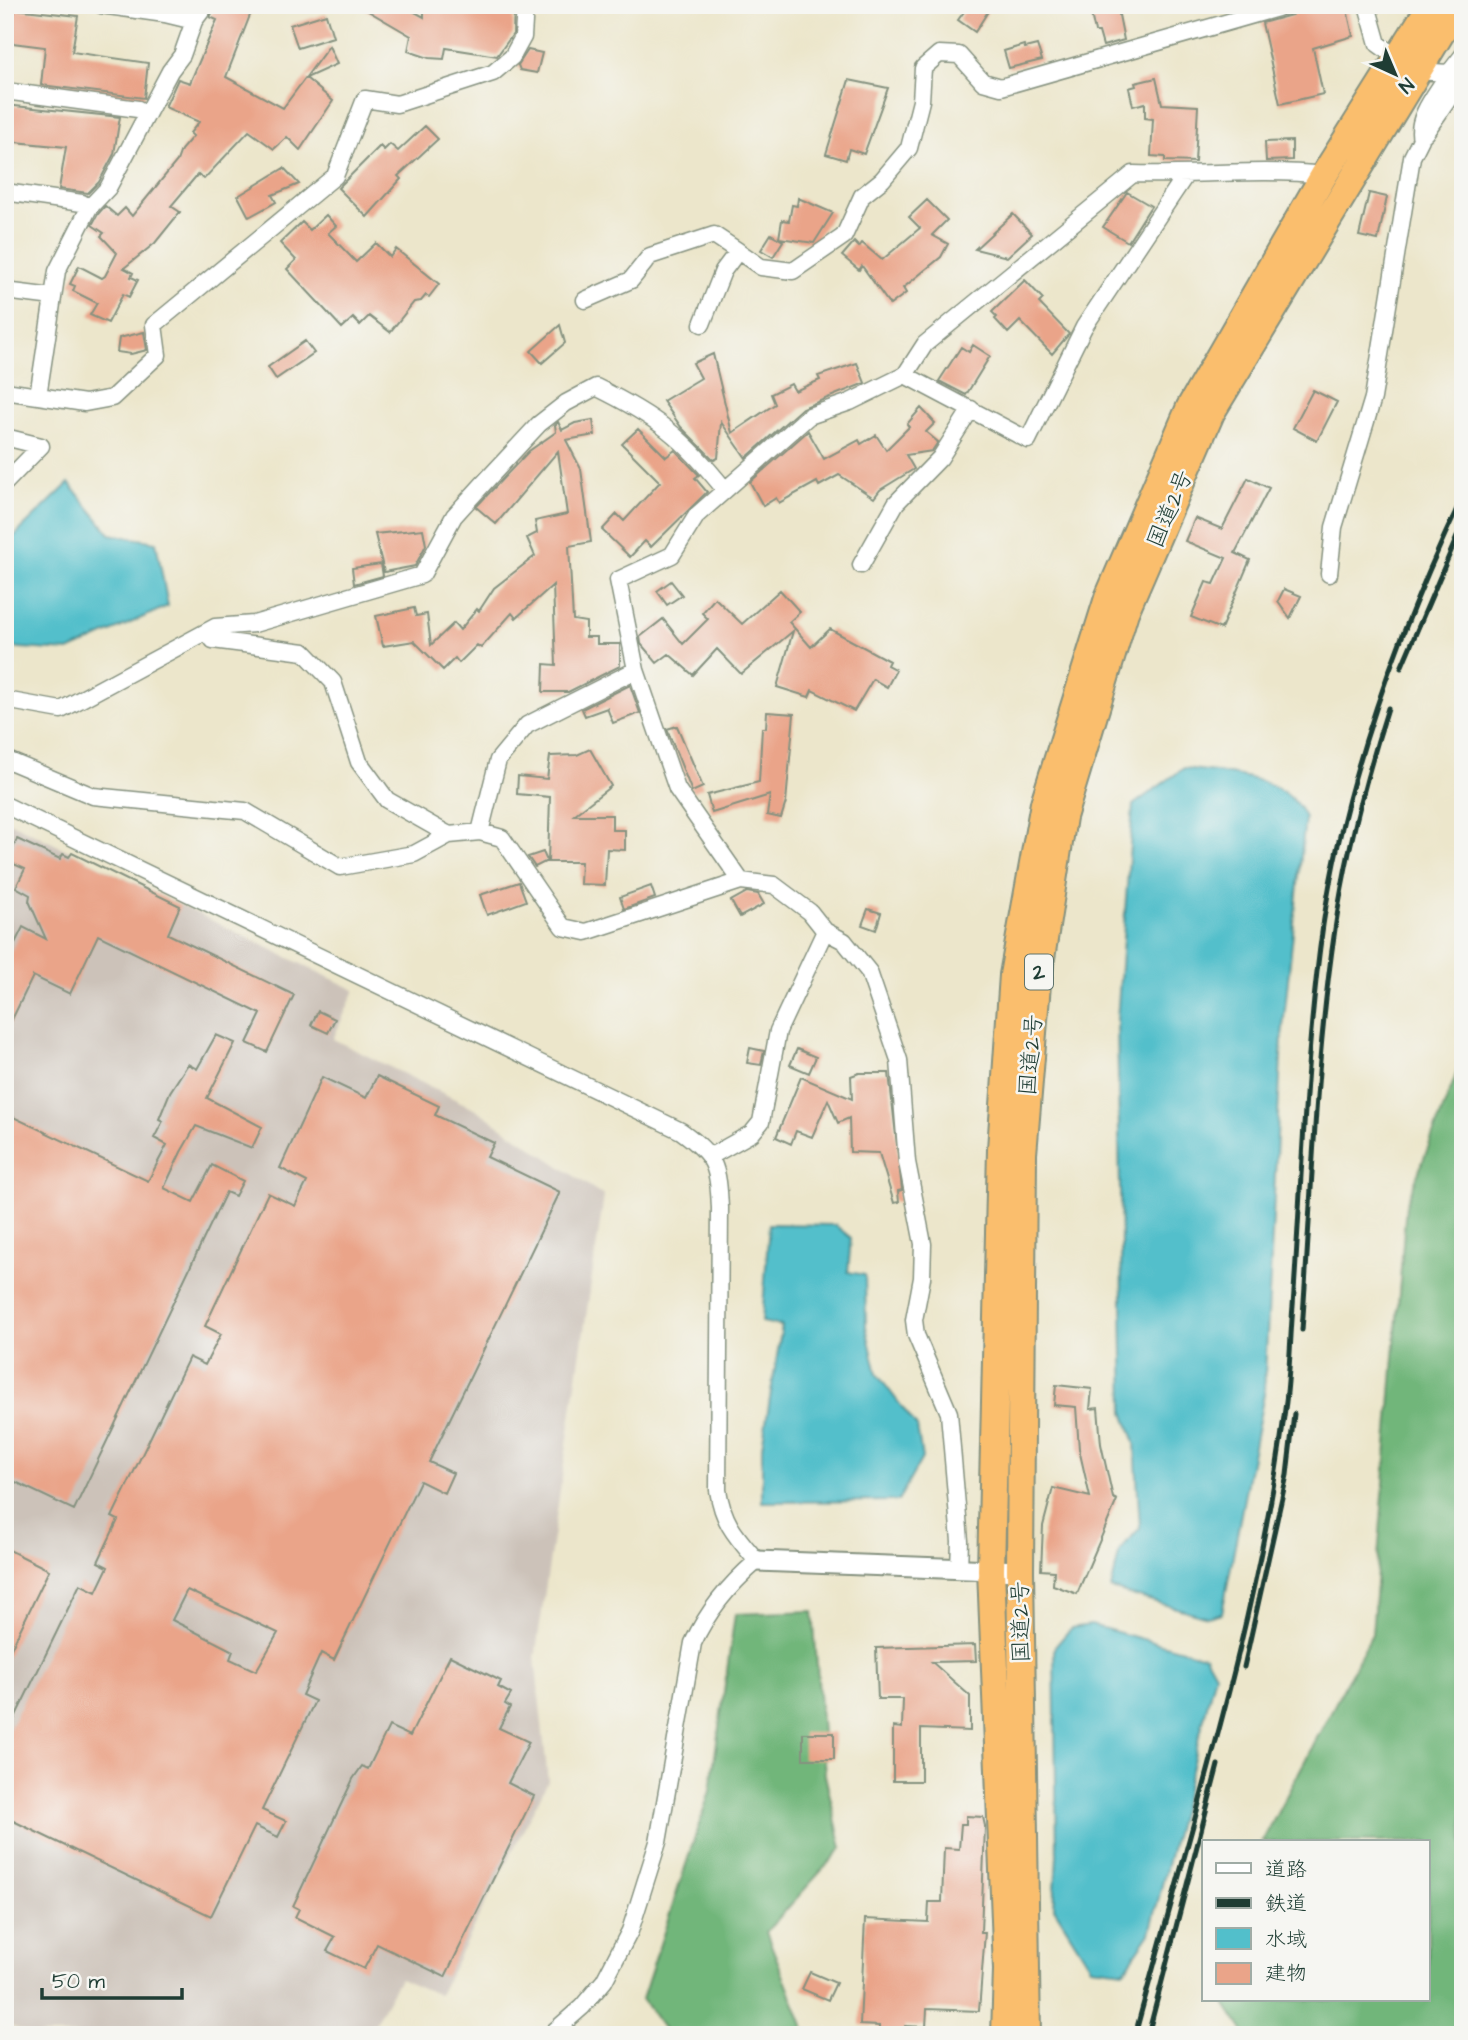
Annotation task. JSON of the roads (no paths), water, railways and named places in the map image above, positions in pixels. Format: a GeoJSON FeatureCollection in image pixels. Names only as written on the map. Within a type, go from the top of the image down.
{"type":"FeatureCollection","features":[{"type":"Feature","properties":{"kind":"highway","name":"国道2号"},"geometry":{"type":"LineString","coordinates":[[1027,2035],[1020,1571],[1023,1154],[1037,984],[1063,817],[1125,611],[1211,413],[1407,64],[1432,5]]}},
{"type":"Feature","properties":{"kind":"highway","name":"国道2号"},"geometry":{"type":"LineString","coordinates":[[1006,2035],[1007,1970],[991,1570],[1001,1149],[1012,988],[1044,803],[1108,598],[1190,407],[1324,175],[1407,64],[1458,5]]}},
{"type":"Feature","properties":{"kind":"street"},"geometry":{"type":"LineString","coordinates":[[101,5],[166,9],[194,21]]}},
{"type":"Feature","properties":{"kind":"street"},"geometry":{"type":"LineString","coordinates":[[38,396],[57,271],[89,208],[108,188],[182,55],[194,21],[206,5]]}},
{"type":"Feature","properties":{"kind":"street"},"geometry":{"type":"LineString","coordinates":[[5,391],[85,403],[112,398],[158,355],[153,326],[335,176],[365,99],[397,104],[493,73],[512,57],[523,37],[526,5]]}},
{"type":"Feature","properties":{"kind":"street"},"geometry":{"type":"LineString","coordinates":[[585,300],[631,280],[650,256],[714,235],[761,267],[793,271],[844,236],[862,195],[882,180],[909,148],[921,101],[923,68],[939,54],[958,55],[984,82],[1001,87],[1288,5]]}},
{"type":"Feature","properties":{"kind":"street"},"geometry":{"type":"LineString","coordinates":[[1367,5],[1378,44],[1407,64],[1456,75]]}},
{"type":"Feature","properties":{"kind":"street"},"geometry":{"type":"LineString","coordinates":[[1329,574],[1334,527],[1373,398],[1412,157],[1421,139],[1418,129],[1422,119],[1456,75],[1463,55]]}},
{"type":"Feature","properties":{"kind":"street"},"geometry":{"type":"LineString","coordinates":[[5,91],[138,109],[148,114]]}},
{"type":"Feature","properties":{"kind":"street"},"geometry":{"type":"LineString","coordinates":[[741,881],[677,789],[636,670],[618,580],[672,555],[697,515],[809,416],[850,402],[905,375],[925,344],[1133,174],[1185,176],[1271,172],[1324,175]]}},
{"type":"Feature","properties":{"kind":"street"},"geometry":{"type":"LineString","coordinates":[[905,375],[1028,440],[1084,327],[1185,176]]}},
{"type":"Feature","properties":{"kind":"street"},"geometry":{"type":"LineString","coordinates":[[5,192],[82,202],[89,208]]}},
{"type":"Feature","properties":{"kind":"street"},"geometry":{"type":"LineString","coordinates":[[702,324],[723,271],[738,251]]}},
{"type":"Feature","properties":{"kind":"street"},"geometry":{"type":"LineString","coordinates":[[5,290],[53,297]]}},
{"type":"Feature","properties":{"kind":"street"},"geometry":{"type":"LineString","coordinates":[[5,700],[61,710],[215,627],[254,624],[422,575],[453,516],[539,424],[566,402],[596,387],[648,413],[695,452],[725,491]]}},
{"type":"Feature","properties":{"kind":"street"},"geometry":{"type":"LineString","coordinates":[[861,565],[896,503],[940,458],[971,410]]}},
{"type":"Feature","properties":{"kind":"street"},"geometry":{"type":"LineString","coordinates":[[5,437],[41,446],[5,483]]}},
{"type":"Feature","properties":{"kind":"street"},"geometry":{"type":"LineString","coordinates":[[208,632],[213,640],[304,652],[332,682],[359,762],[387,800],[449,835]]}},
{"type":"Feature","properties":{"kind":"street"},"geometry":{"type":"LineString","coordinates":[[481,832],[498,760],[527,725],[636,670]]}},
{"type":"Feature","properties":{"kind":"street"},"geometry":{"type":"LineString","coordinates":[[5,759],[93,796],[245,811],[340,867],[414,854],[449,835],[481,832],[502,838],[563,927],[586,932],[741,881],[774,885],[810,912],[825,931],[844,941],[869,972],[899,1059],[907,1162],[923,1244],[915,1328],[950,1421],[960,1541],[959,1569]]}},
{"type":"Feature","properties":{"kind":"street"},"geometry":{"type":"LineString","coordinates":[[5,805],[681,1131],[710,1156],[718,1170],[720,1208],[718,1490],[721,1512],[730,1529],[757,1561]]}},
{"type":"Feature","properties":{"kind":"street"},"geometry":{"type":"LineString","coordinates":[[710,1156],[752,1133],[761,1122],[778,1031],[825,931]]}},
{"type":"Feature","properties":{"kind":"street"},"geometry":{"type":"LineString","coordinates":[[550,2035],[582,2007],[604,1981],[630,1931],[658,1842],[693,1643],[704,1619],[726,1591],[757,1561],[1020,1571]]}},
{"type":"Feature","properties":{"kind":"water"},"geometry":{"type":"Polygon","coordinates":[[[69,483],[110,534],[156,542],[168,606],[69,651],[5,647],[5,545],[69,483]]]}},
{"type":"Feature","properties":{"kind":"water"},"geometry":{"type":"Polygon","coordinates":[[[1184,768],[1235,775],[1269,784],[1296,803],[1305,818],[1282,1037],[1264,1394],[1222,1613],[1207,1617],[1111,1589],[1120,1550],[1140,1528],[1135,1443],[1124,1412],[1117,1020],[1133,805],[1184,768]]]}},
{"type":"Feature","properties":{"kind":"water"},"geometry":{"type":"Polygon","coordinates":[[[769,1224],[835,1225],[851,1238],[848,1272],[865,1275],[866,1327],[877,1374],[917,1427],[922,1458],[898,1501],[762,1502],[762,1447],[782,1326],[762,1322],[769,1224]]]}},
{"type":"Feature","properties":{"kind":"water"},"geometry":{"type":"Polygon","coordinates":[[[1091,1625],[1205,1656],[1215,1674],[1150,1933],[1124,1971],[1091,1967],[1054,1908],[1057,1855],[1054,1648],[1071,1628],[1091,1625]]]}},
{"type":"Feature","properties":{"kind":"railway"},"geometry":{"type":"LineString","coordinates":[[1135,2035],[1240,1646],[1273,1488],[1288,1383],[1312,1020],[1323,925],[1333,869],[1345,814],[1377,706],[1417,599],[1463,496]]}},
{"type":"Feature","properties":{"kind":"railway"},"geometry":{"type":"LineString","coordinates":[[1401,668],[1463,523]]}},
{"type":"Feature","properties":{"kind":"railway"},"geometry":{"type":"LineString","coordinates":[[1302,1330],[1318,1079],[1328,979],[1357,817],[1388,708]]}},
{"type":"Feature","properties":{"kind":"railway"},"geometry":{"type":"LineString","coordinates":[[1244,1667],[1287,1475],[1294,1414]]}},
{"type":"Feature","properties":{"kind":"railway"},"geometry":{"type":"LineString","coordinates":[[1148,2035],[1218,1765]]}}]}
